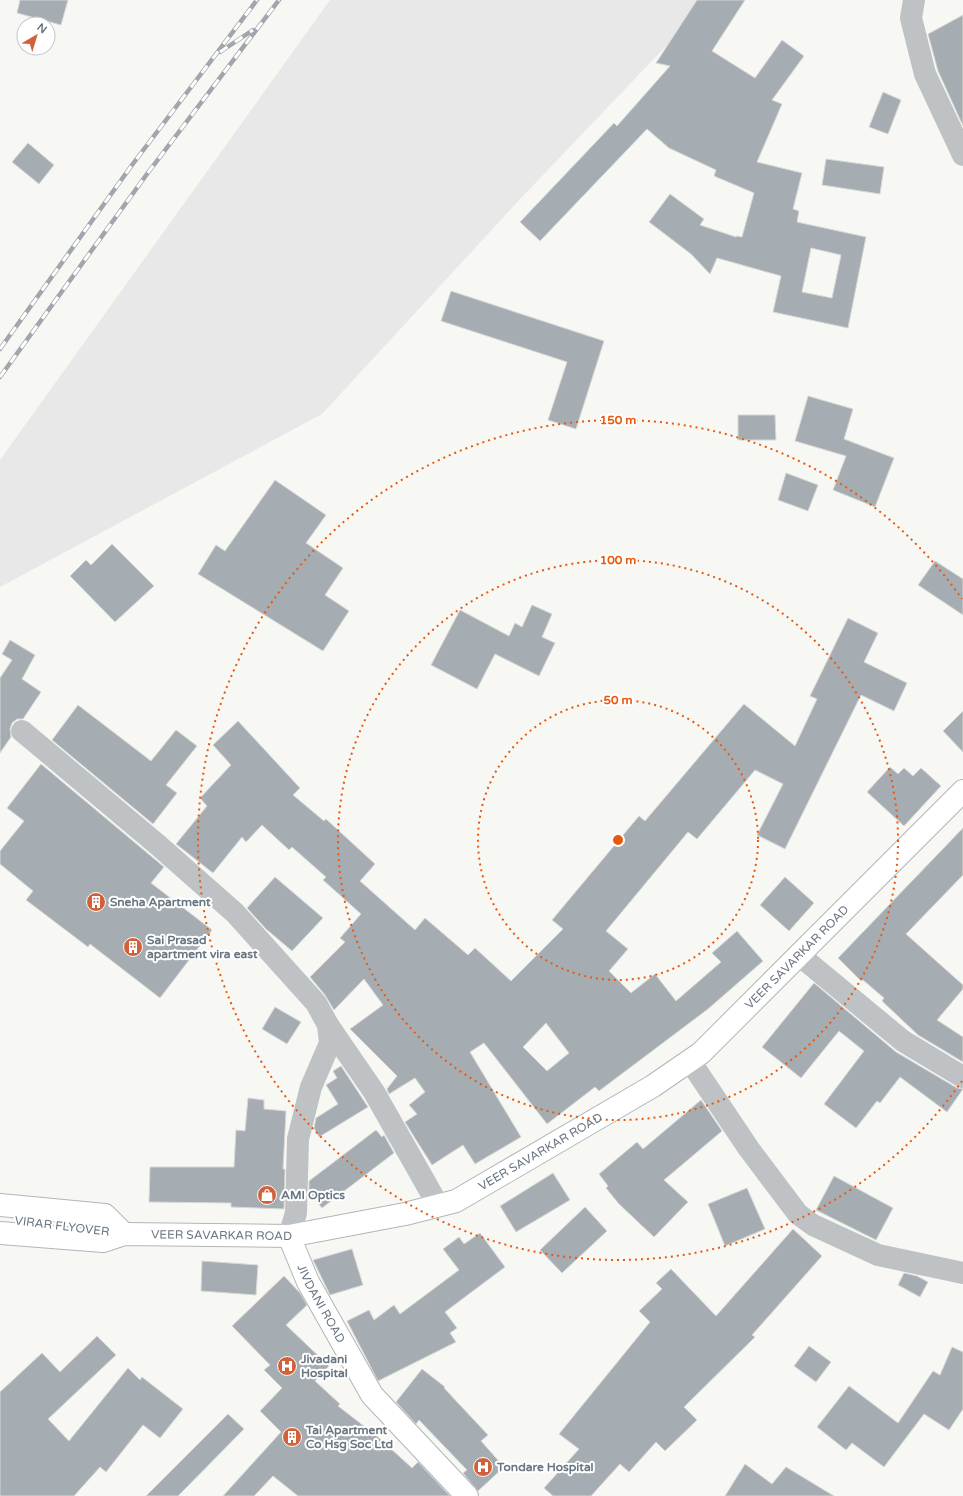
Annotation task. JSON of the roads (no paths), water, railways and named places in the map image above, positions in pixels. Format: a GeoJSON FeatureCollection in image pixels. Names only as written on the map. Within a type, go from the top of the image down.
{"type":"FeatureCollection","features":[{"type":"Feature","properties":{"kind":"main road","name":"VEER SAVARKAR ROAD"},"geometry":{"type":"LineString","coordinates":[[0,1233],[103,1241],[124,1234],[289,1236],[405,1214],[456,1201],[653,1086],[701,1053],[963,791]]}},
{"type":"Feature","properties":{"kind":"main road"},"geometry":{"type":"LineString","coordinates":[[0,1205],[105,1215],[124,1234]]}},
{"type":"Feature","properties":{"kind":"main road","name":"VIRAR FLYOVER"},"geometry":{"type":"LineString","coordinates":[[0,1218],[86,1227],[124,1234]]}},
{"type":"Feature","properties":{"kind":"main road","name":"JIVDANI ROAD"},"geometry":{"type":"LineString","coordinates":[[289,1236],[308,1282],[372,1395],[467,1496]]}},
{"type":"Feature","properties":{"kind":"street"},"geometry":{"type":"LineString","coordinates":[[895,0],[912,9],[925,74],[963,155]]}},
{"type":"Feature","properties":{"kind":"street"},"geometry":{"type":"LineString","coordinates":[[22,731],[158,845],[235,913],[316,1003],[328,1024],[374,1092],[438,1205]]}},
{"type":"Feature","properties":{"kind":"street"},"geometry":{"type":"LineString","coordinates":[[799,955],[903,1041],[963,1077]]}},
{"type":"Feature","properties":{"kind":"street"},"geometry":{"type":"LineString","coordinates":[[289,1236],[296,1212],[298,1139],[311,1087],[330,1043],[328,1024]]}},
{"type":"Feature","properties":{"kind":"street"},"geometry":{"type":"LineString","coordinates":[[690,1061],[749,1148],[798,1214],[814,1224],[878,1255],[963,1273]]}},
{"type":"Feature","properties":{"kind":"railway"},"geometry":{"type":"LineString","coordinates":[[0,349],[132,165],[257,0]]}},
{"type":"Feature","properties":{"kind":"railway"},"geometry":{"type":"LineString","coordinates":[[0,377],[147,174],[279,0]]}},
{"type":"Feature","properties":{"kind":"railway"},"geometry":{"type":"LineString","coordinates":[[220,52],[253,30]]}},
{"type":"Feature","properties":{"kind":"place","name":"Sneha Apartment"},"geometry":{"type":"Point","coordinates":[96,902]}},
{"type":"Feature","properties":{"kind":"place","name":"Sai Prasad apartment vira east"},"geometry":{"type":"Point","coordinates":[133,947]}},
{"type":"Feature","properties":{"kind":"place","name":"AMI Optics"},"geometry":{"type":"Point","coordinates":[267,1195]}},
{"type":"Feature","properties":{"kind":"place","name":"Jivadani Hospital"},"geometry":{"type":"Point","coordinates":[287,1366]}},
{"type":"Feature","properties":{"kind":"place","name":"Tai Apartment Co Hsg Soc Ltd"},"geometry":{"type":"Point","coordinates":[292,1437]}},
{"type":"Feature","properties":{"kind":"place","name":"Tondare Hospital"},"geometry":{"type":"Point","coordinates":[483,1467]}}]}
